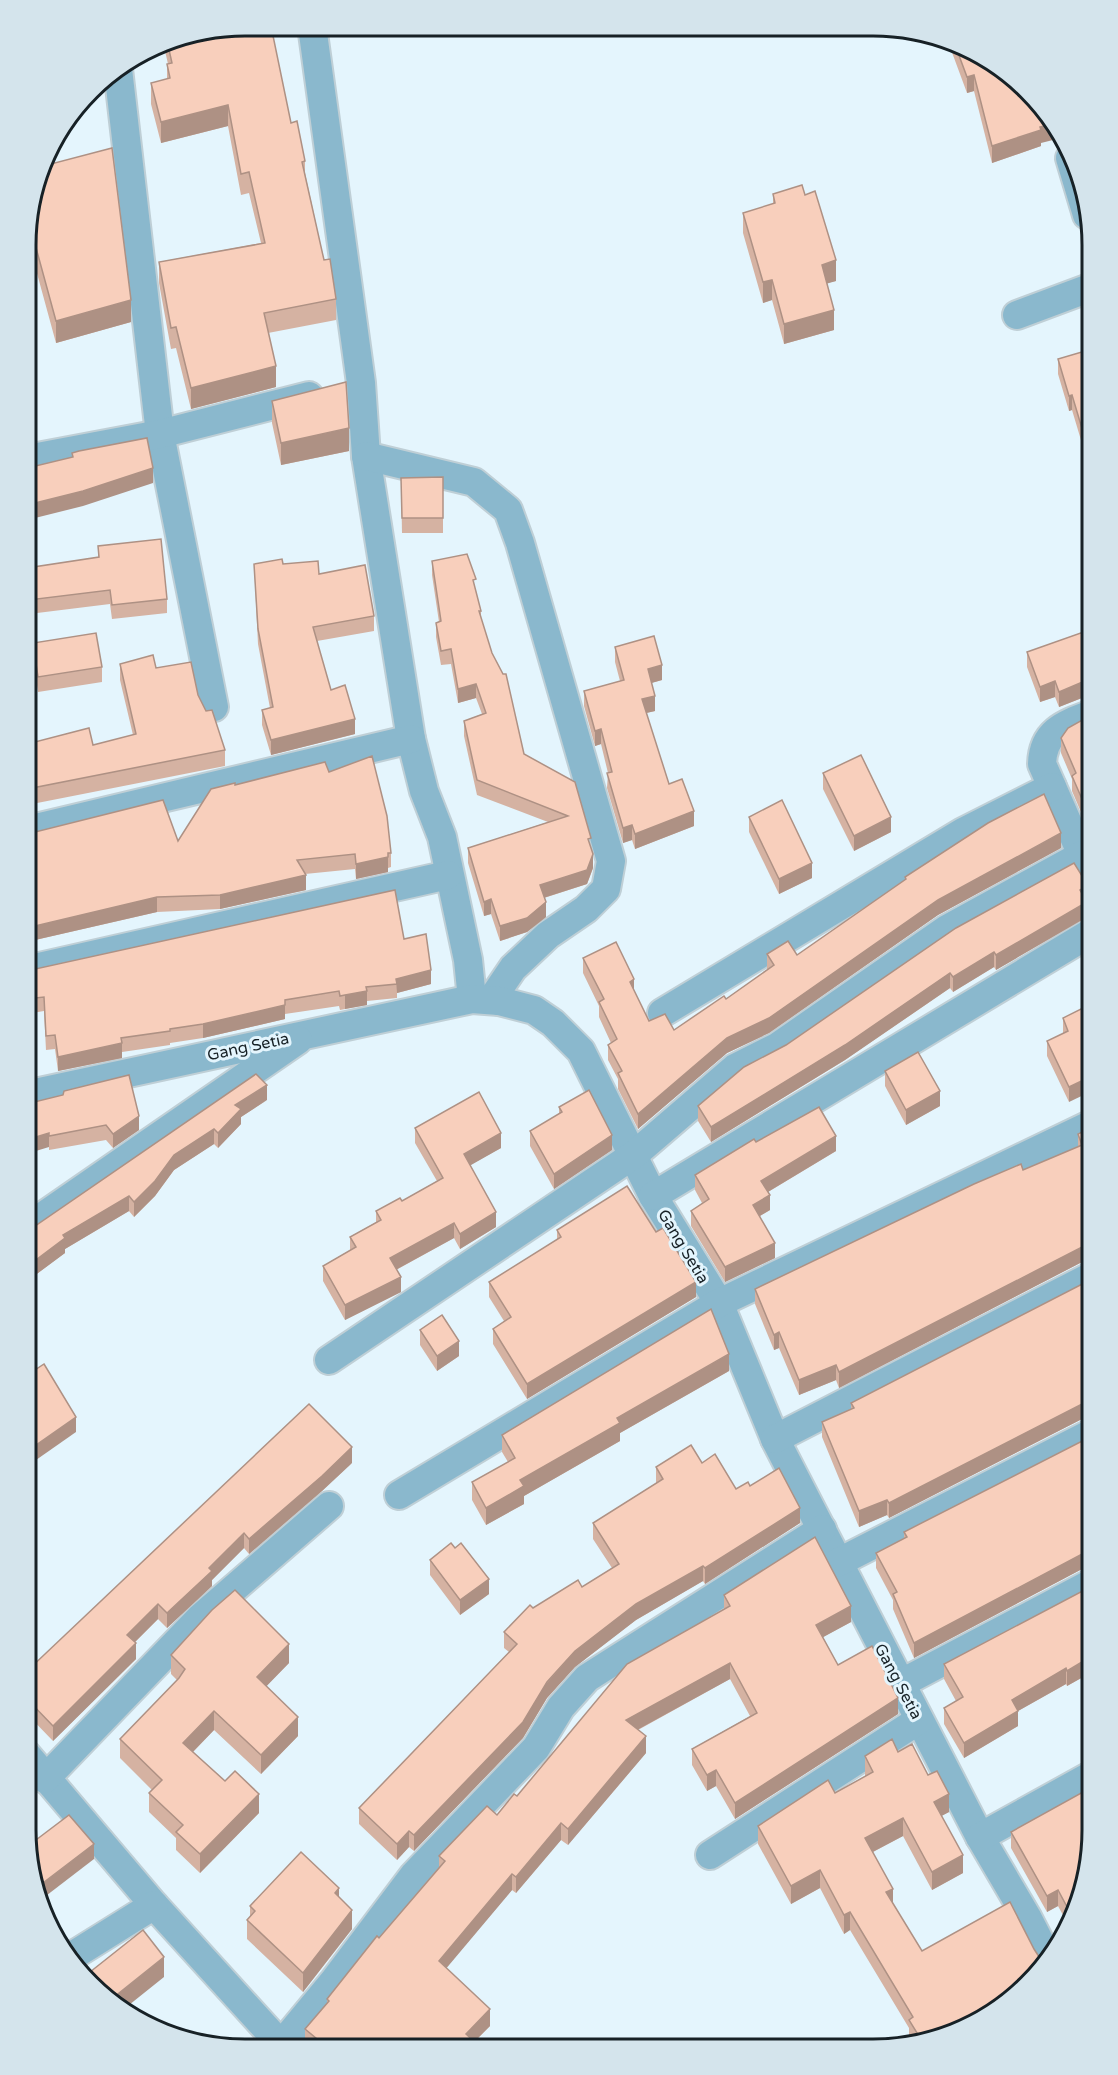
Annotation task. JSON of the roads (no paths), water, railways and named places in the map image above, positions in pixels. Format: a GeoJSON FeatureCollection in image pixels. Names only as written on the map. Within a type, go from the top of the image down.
{"type":"FeatureCollection","features":[{"type":"Feature","properties":{"kind":"street"},"geometry":{"type":"LineString","coordinates":[[313,36],[361,383],[366,456],[411,739],[424,791],[442,837],[448,875],[468,960],[486,1000],[496,993],[513,968],[548,935],[586,909],[606,889],[611,861],[520,543],[508,510],[474,482],[366,456]]}},
{"type":"Feature","properties":{"kind":"street"},"geometry":{"type":"LineString","coordinates":[[119,78],[160,434],[214,707]]}},
{"type":"Feature","properties":{"kind":"street"},"geometry":{"type":"LineString","coordinates":[[1017,315],[1082,291]]}},
{"type":"Feature","properties":{"kind":"street"},"geometry":{"type":"LineString","coordinates":[[36,457],[160,434],[361,383]]}},
{"type":"Feature","properties":{"kind":"street"},"geometry":{"type":"LineString","coordinates":[[1082,719],[1053,732],[1042,747],[1042,764],[1082,854]]}},
{"type":"Feature","properties":{"kind":"street"},"geometry":{"type":"LineString","coordinates":[[36,828],[411,739]]}},
{"type":"Feature","properties":{"kind":"street"},"geometry":{"type":"LineString","coordinates":[[662,1013],[963,832],[1052,787]]}},
{"type":"Feature","properties":{"kind":"street"},"geometry":{"type":"LineString","coordinates":[[329,1360],[635,1154],[735,1068],[777,1047],[906,955],[947,929],[1082,873]]}},
{"type":"Feature","properties":{"kind":"street"},"geometry":{"type":"LineString","coordinates":[[36,968],[448,875]]}},
{"type":"Feature","properties":{"kind":"street"},"geometry":{"type":"LineString","coordinates":[[653,1196],[1082,938]]}},
{"type":"Feature","properties":{"kind":"street","name":"Gang Setia"},"geometry":{"type":"LineString","coordinates":[[36,1093],[309,1032],[486,1000],[534,1010],[553,1023],[581,1050],[635,1154],[653,1196],[718,1303],[775,1439],[837,1563],[980,1838],[1044,1951]]}},
{"type":"Feature","properties":{"kind":"street"},"geometry":{"type":"LineString","coordinates":[[36,1221],[309,1032]]}},
{"type":"Feature","properties":{"kind":"street"},"geometry":{"type":"LineString","coordinates":[[399,1495],[718,1303],[1082,1129]]}},
{"type":"Feature","properties":{"kind":"street"},"geometry":{"type":"LineString","coordinates":[[775,1439],[1082,1281]]}},
{"type":"Feature","properties":{"kind":"street"},"geometry":{"type":"LineString","coordinates":[[837,1563],[1082,1438]]}},
{"type":"Feature","properties":{"kind":"street"},"geometry":{"type":"LineString","coordinates":[[45,1779],[201,1617],[329,1506]]}},
{"type":"Feature","properties":{"kind":"street"},"geometry":{"type":"LineString","coordinates":[[289,2039],[414,1875],[536,1748],[572,1692],[587,1678],[822,1530]]}},
{"type":"Feature","properties":{"kind":"street"},"geometry":{"type":"LineString","coordinates":[[900,1684],[1082,1588]]}},
{"type":"Feature","properties":{"kind":"street"},"geometry":{"type":"LineString","coordinates":[[710,1855],[919,1720]]}},
{"type":"Feature","properties":{"kind":"street"},"geometry":{"type":"LineString","coordinates":[[36,1767],[154,1905],[276,2039]]}},
{"type":"Feature","properties":{"kind":"street"},"geometry":{"type":"LineString","coordinates":[[980,1838],[1082,1781]]}},
{"type":"Feature","properties":{"kind":"street"},"geometry":{"type":"LineString","coordinates":[[77,1953],[154,1905]]}}]}
